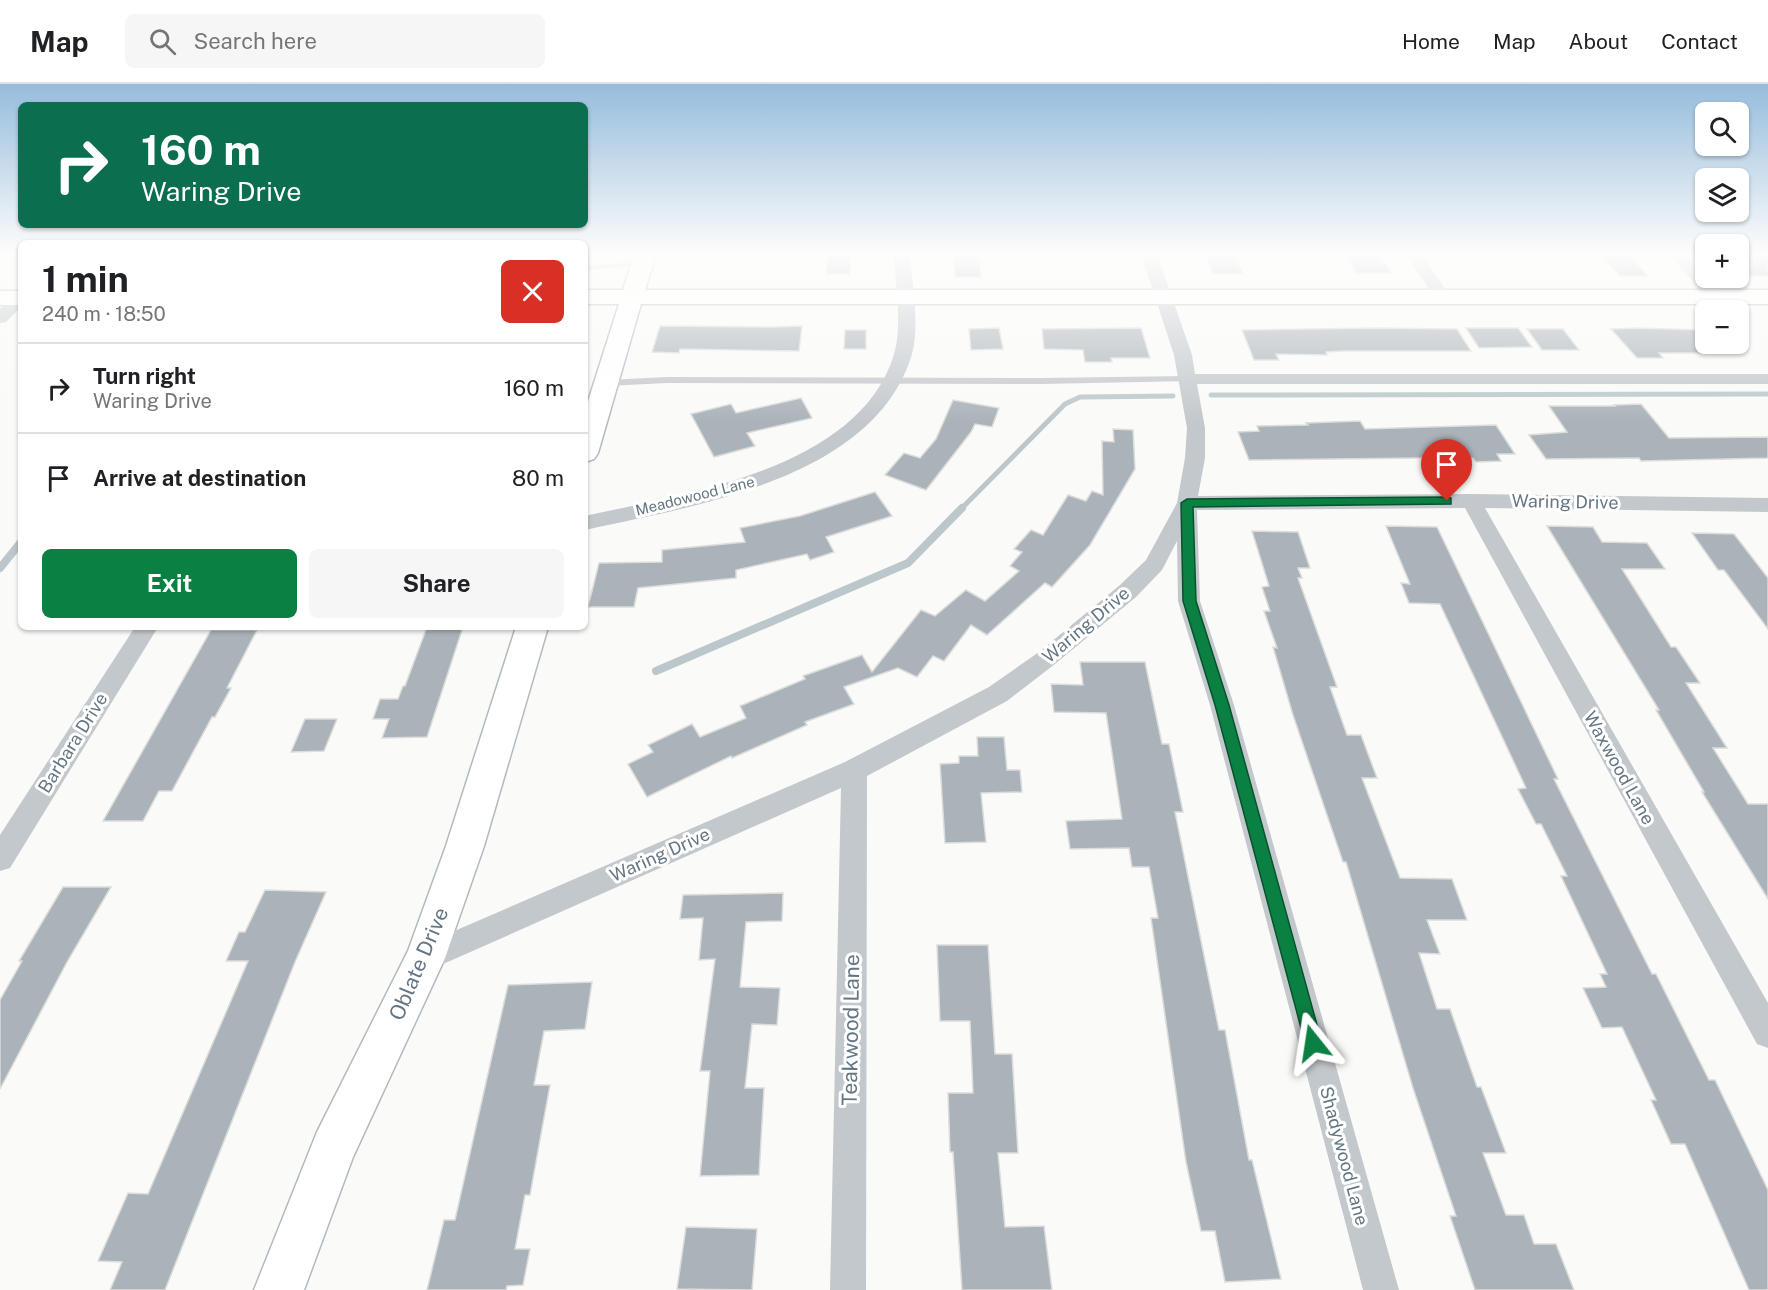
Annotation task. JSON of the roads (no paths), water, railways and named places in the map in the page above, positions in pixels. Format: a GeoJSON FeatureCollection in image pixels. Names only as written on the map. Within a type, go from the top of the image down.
{"type":"FeatureCollection","features":[{"type":"Feature","properties":{"kind":"main road"},"geometry":{"type":"LineString","coordinates":[[588,443],[628,310]]}},
{"type":"Feature","properties":{"kind":"main road","name":"Oblate Drive"},"geometry":{"type":"LineString","coordinates":[[279,1290],[333,1148],[425,958],[465,846],[531,630]]}},
{"type":"Feature","properties":{"kind":"street","name":"Meadowood Lane"},"geometry":{"type":"LineString","coordinates":[[588,522],[724,491],[773,474],[824,449],[862,419],[877,403],[892,380],[903,355],[904,310]]}},
{"type":"Feature","properties":{"kind":"street","name":"Shadywood Lane"},"geometry":{"type":"LineString","coordinates":[[1168,310],[1183,355],[1196,428],[1195,458],[1187,503],[1189,601],[1222,705],[1381,1290]]}},
{"type":"Feature","properties":{"kind":"street"},"geometry":{"type":"LineString","coordinates":[[1187,379],[1768,379]]}},
{"type":"Feature","properties":{"kind":"street","name":"Waring Drive"},"geometry":{"type":"LineString","coordinates":[[425,958],[854,770],[998,694],[1047,658],[1128,591],[1154,565],[1187,503],[1471,501],[1768,505]]}},
{"type":"Feature","properties":{"kind":"street","name":"Waxwood Lane"},"geometry":{"type":"LineString","coordinates":[[1471,501],[1768,1033]]}},
{"type":"Feature","properties":{"kind":"street","name":"Barbara Drive"},"geometry":{"type":"LineString","coordinates":[[0,859],[145,630]]}},
{"type":"Feature","properties":{"kind":"street","name":"Teakwood Lane"},"geometry":{"type":"LineString","coordinates":[[848,1290],[854,770]]}},
{"type":"Feature","properties":{"kind":"lane"},"geometry":{"type":"LineString","coordinates":[[606,383],[667,380],[1187,379]]}},
{"type":"Feature","properties":{"kind":"waterway"},"geometry":{"type":"LineString","coordinates":[[1211,395],[1768,394]]}},
{"type":"Feature","properties":{"kind":"waterway"},"geometry":{"type":"LineString","coordinates":[[960,510],[1065,404],[1080,397],[1173,396]]}},
{"type":"Feature","properties":{"kind":"waterway"},"geometry":{"type":"LineString","coordinates":[[656,671],[908,563],[962,508]]}},
{"type":"Feature","properties":{"kind":"waterway"},"geometry":{"type":"LineString","coordinates":[[0,568],[18,546]]}}]}
